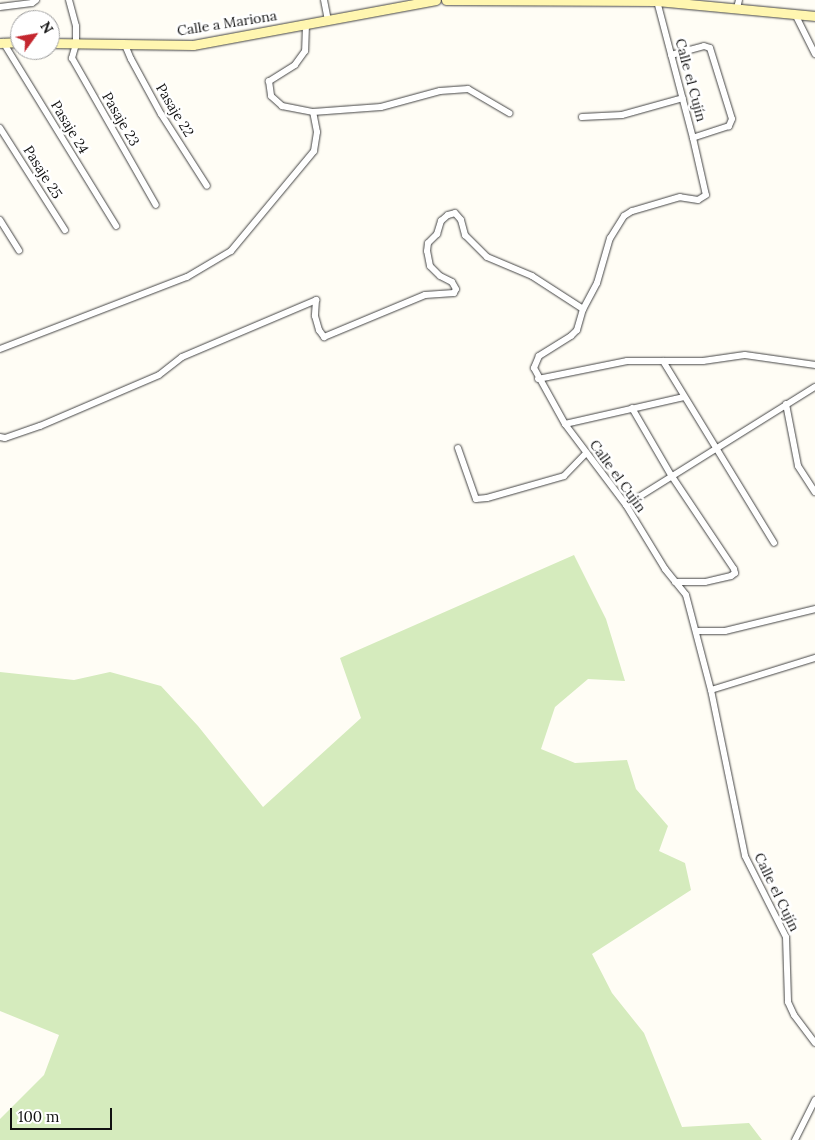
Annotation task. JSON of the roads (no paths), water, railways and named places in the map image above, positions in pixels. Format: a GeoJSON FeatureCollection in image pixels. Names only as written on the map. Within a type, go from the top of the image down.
{"type":"FeatureCollection","features":[{"type":"Feature","properties":{"kind":"main road","name":"Calle a Mariona"},"geometry":{"type":"LineString","coordinates":[[60,43],[193,45],[436,0]]}},
{"type":"Feature","properties":{"kind":"main road"},"geometry":{"type":"LineString","coordinates":[[446,0],[657,1],[738,4],[815,16]]}},
{"type":"Feature","properties":{"kind":"street"},"geometry":{"type":"LineString","coordinates":[[0,7],[32,3],[36,0]]}},
{"type":"Feature","properties":{"kind":"street","name":"Pasaje 23"},"geometry":{"type":"LineString","coordinates":[[69,0],[76,26],[76,44],[72,58],[156,205]]}},
{"type":"Feature","properties":{"kind":"street"},"geometry":{"type":"LineString","coordinates":[[324,0],[328,20]]}},
{"type":"Feature","properties":{"kind":"street","name":"Calle el Cujín"},"geometry":{"type":"LineString","coordinates":[[657,1],[706,189],[704,198],[698,200],[680,197],[632,211],[624,216],[610,238],[597,283],[583,309],[580,325],[575,332],[550,347],[537,359],[534,368],[538,379],[565,424],[626,505],[675,582],[686,595],[710,690],[745,856],[786,937],[786,990],[788,1002],[794,1015],[815,1043]]}},
{"type":"Feature","properties":{"kind":"street"},"geometry":{"type":"LineString","coordinates":[[795,14],[815,54]]}},
{"type":"Feature","properties":{"kind":"street"},"geometry":{"type":"LineString","coordinates":[[306,25],[305,51],[295,65],[269,82],[271,96],[282,106],[313,112],[381,107],[440,91],[468,89],[509,113]]}},
{"type":"Feature","properties":{"kind":"street","name":"Pasaje 24"},"geometry":{"type":"LineString","coordinates":[[2,43],[116,226]]}},
{"type":"Feature","properties":{"kind":"street","name":"Pasaje 22"},"geometry":{"type":"LineString","coordinates":[[125,45],[130,60],[161,114],[208,186]]}},
{"type":"Feature","properties":{"kind":"street"},"geometry":{"type":"LineString","coordinates":[[671,54],[704,46],[710,48],[732,119],[729,126],[693,138]]}},
{"type":"Feature","properties":{"kind":"street"},"geometry":{"type":"LineString","coordinates":[[582,117],[622,115],[683,98]]}},
{"type":"Feature","properties":{"kind":"street"},"geometry":{"type":"LineString","coordinates":[[0,349],[187,276],[231,251],[314,151],[317,132],[313,112]]}},
{"type":"Feature","properties":{"kind":"street","name":"Pasaje 25"},"geometry":{"type":"LineString","coordinates":[[0,128],[65,230]]}},
{"type":"Feature","properties":{"kind":"street"},"geometry":{"type":"LineString","coordinates":[[0,437],[5,438],[40,426],[159,375],[182,357],[316,300],[315,316],[319,330],[324,337],[425,296],[454,293],[456,289],[452,282],[440,276],[430,266],[427,251],[428,243],[437,234],[441,221],[448,215],[455,213],[462,220],[465,235],[487,257],[532,276],[583,309]]}},
{"type":"Feature","properties":{"kind":"street"},"geometry":{"type":"LineString","coordinates":[[0,220],[19,250]]}},
{"type":"Feature","properties":{"kind":"street"},"geometry":{"type":"LineString","coordinates":[[538,379],[600,365],[662,361],[703,361],[746,355],[815,364]]}},
{"type":"Feature","properties":{"kind":"street"},"geometry":{"type":"LineString","coordinates":[[662,361],[774,543]]}},
{"type":"Feature","properties":{"kind":"street"},"geometry":{"type":"LineString","coordinates":[[626,505],[671,475],[815,387]]}},
{"type":"Feature","properties":{"kind":"street"},"geometry":{"type":"LineString","coordinates":[[565,424],[684,398]]}},
{"type":"Feature","properties":{"kind":"street"},"geometry":{"type":"LineString","coordinates":[[786,404],[798,466],[815,492]]}},
{"type":"Feature","properties":{"kind":"street"},"geometry":{"type":"LineString","coordinates":[[632,408],[671,475],[735,573],[705,582],[675,582]]}},
{"type":"Feature","properties":{"kind":"street"},"geometry":{"type":"LineString","coordinates":[[458,448],[476,499],[487,498],[564,476],[586,453]]}},
{"type":"Feature","properties":{"kind":"street"},"geometry":{"type":"LineString","coordinates":[[696,632],[725,631],[815,609]]}},
{"type":"Feature","properties":{"kind":"street"},"geometry":{"type":"LineString","coordinates":[[710,690],[815,658]]}},
{"type":"Feature","properties":{"kind":"street"},"geometry":{"type":"LineString","coordinates":[[795,1140],[815,1100]]}}]}
